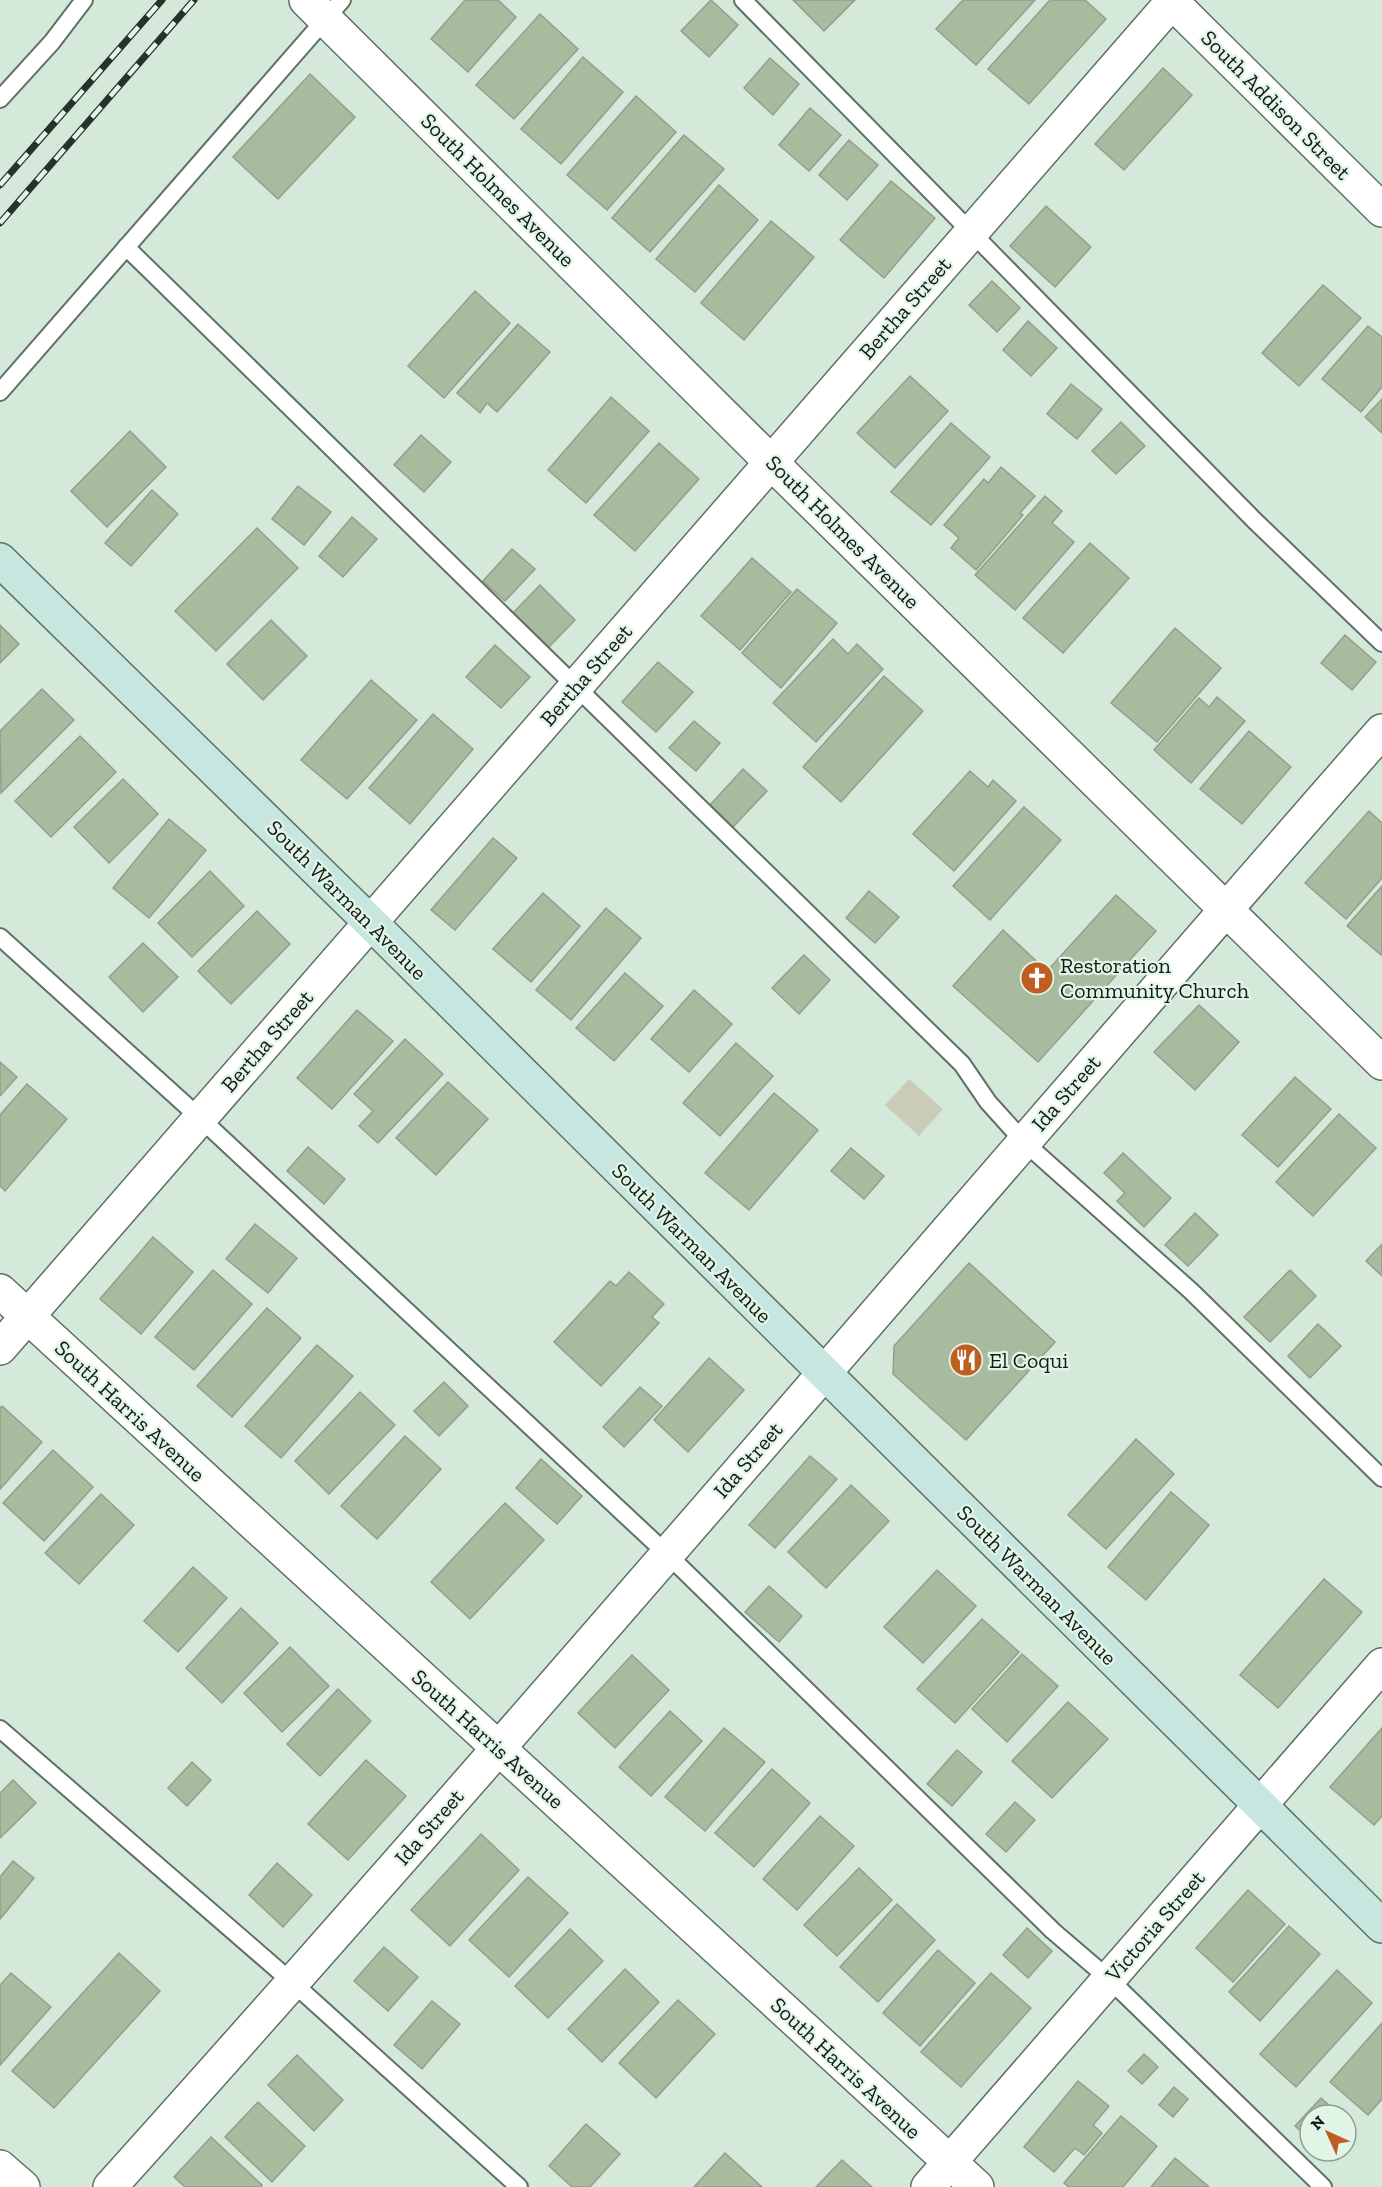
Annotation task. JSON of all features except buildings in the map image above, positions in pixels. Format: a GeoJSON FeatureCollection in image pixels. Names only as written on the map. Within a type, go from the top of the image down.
{"type":"FeatureCollection","features":[{"type":"Feature","properties":{"kind":"main road","name":"South Warman Avenue"},"geometry":{"type":"LineString","coordinates":[[0,560],[370,922],[1382,1926]]}},
{"type":"Feature","properties":{"kind":"street","name":"Bertha Street"},"geometry":{"type":"LineString","coordinates":[[0,1348],[1171,1]]}},
{"type":"Feature","properties":{"kind":"street","name":"South Addison Street"},"geometry":{"type":"LineString","coordinates":[[1171,1],[1382,210]]}},
{"type":"Feature","properties":{"kind":"street","name":"South Holmes Avenue"},"geometry":{"type":"LineString","coordinates":[[324,6],[772,462],[1382,1063]]}},
{"type":"Feature","properties":{"kind":"street","name":"Ida Street"},"geometry":{"type":"LineString","coordinates":[[110,2187],[293,1983],[824,1374],[1225,908],[1382,731]]}},
{"type":"Feature","properties":{"kind":"street","name":"South Harris Avenue"},"geometry":{"type":"LineString","coordinates":[[0,1291],[977,2187]]}},
{"type":"Feature","properties":{"kind":"street","name":"Victoria Street"},"geometry":{"type":"LineString","coordinates":[[928,2187],[1382,1665]]}},
{"type":"Feature","properties":{"kind":"street"},"geometry":{"type":"LineString","coordinates":[[0,2167],[22,2187]]}},
{"type":"Feature","properties":{"kind":"lane"},"geometry":{"type":"LineString","coordinates":[[0,99],[52,42],[84,0]]}},
{"type":"Feature","properties":{"kind":"lane"},"geometry":{"type":"LineString","coordinates":[[743,0],[1254,520],[1382,643]]}},
{"type":"Feature","properties":{"kind":"lane"},"geometry":{"type":"LineString","coordinates":[[0,392],[126,247],[324,6]]}},
{"type":"Feature","properties":{"kind":"lane"},"geometry":{"type":"LineString","coordinates":[[126,247],[962,1064],[988,1102],[1024,1142],[1191,1292],[1382,1478]]}},
{"type":"Feature","properties":{"kind":"lane"},"geometry":{"type":"LineString","coordinates":[[0,937],[200,1118],[666,1554],[1045,1923],[1109,1979],[1323,2187]]}},
{"type":"Feature","properties":{"kind":"lane"},"geometry":{"type":"LineString","coordinates":[[0,1729],[293,1983],[519,2187]]}},
{"type":"Feature","properties":{"kind":"green space"},"geometry":{"type":"Polygon","coordinates":[[[909,1079],[943,1109],[919,1136],[885,1105],[909,1079]]]}},
{"type":"Feature","properties":{"kind":"railway"},"geometry":{"type":"LineString","coordinates":[[0,185],[162,0]]}},
{"type":"Feature","properties":{"kind":"railway"},"geometry":{"type":"LineString","coordinates":[[0,223],[194,0]]}},
{"type":"Feature","properties":{"kind":"place","name":"Restoration Community Church"},"geometry":{"type":"Point","coordinates":[1037,978]}},
{"type":"Feature","properties":{"kind":"place","name":"El Coqui"},"geometry":{"type":"Point","coordinates":[966,1360]}}]}
